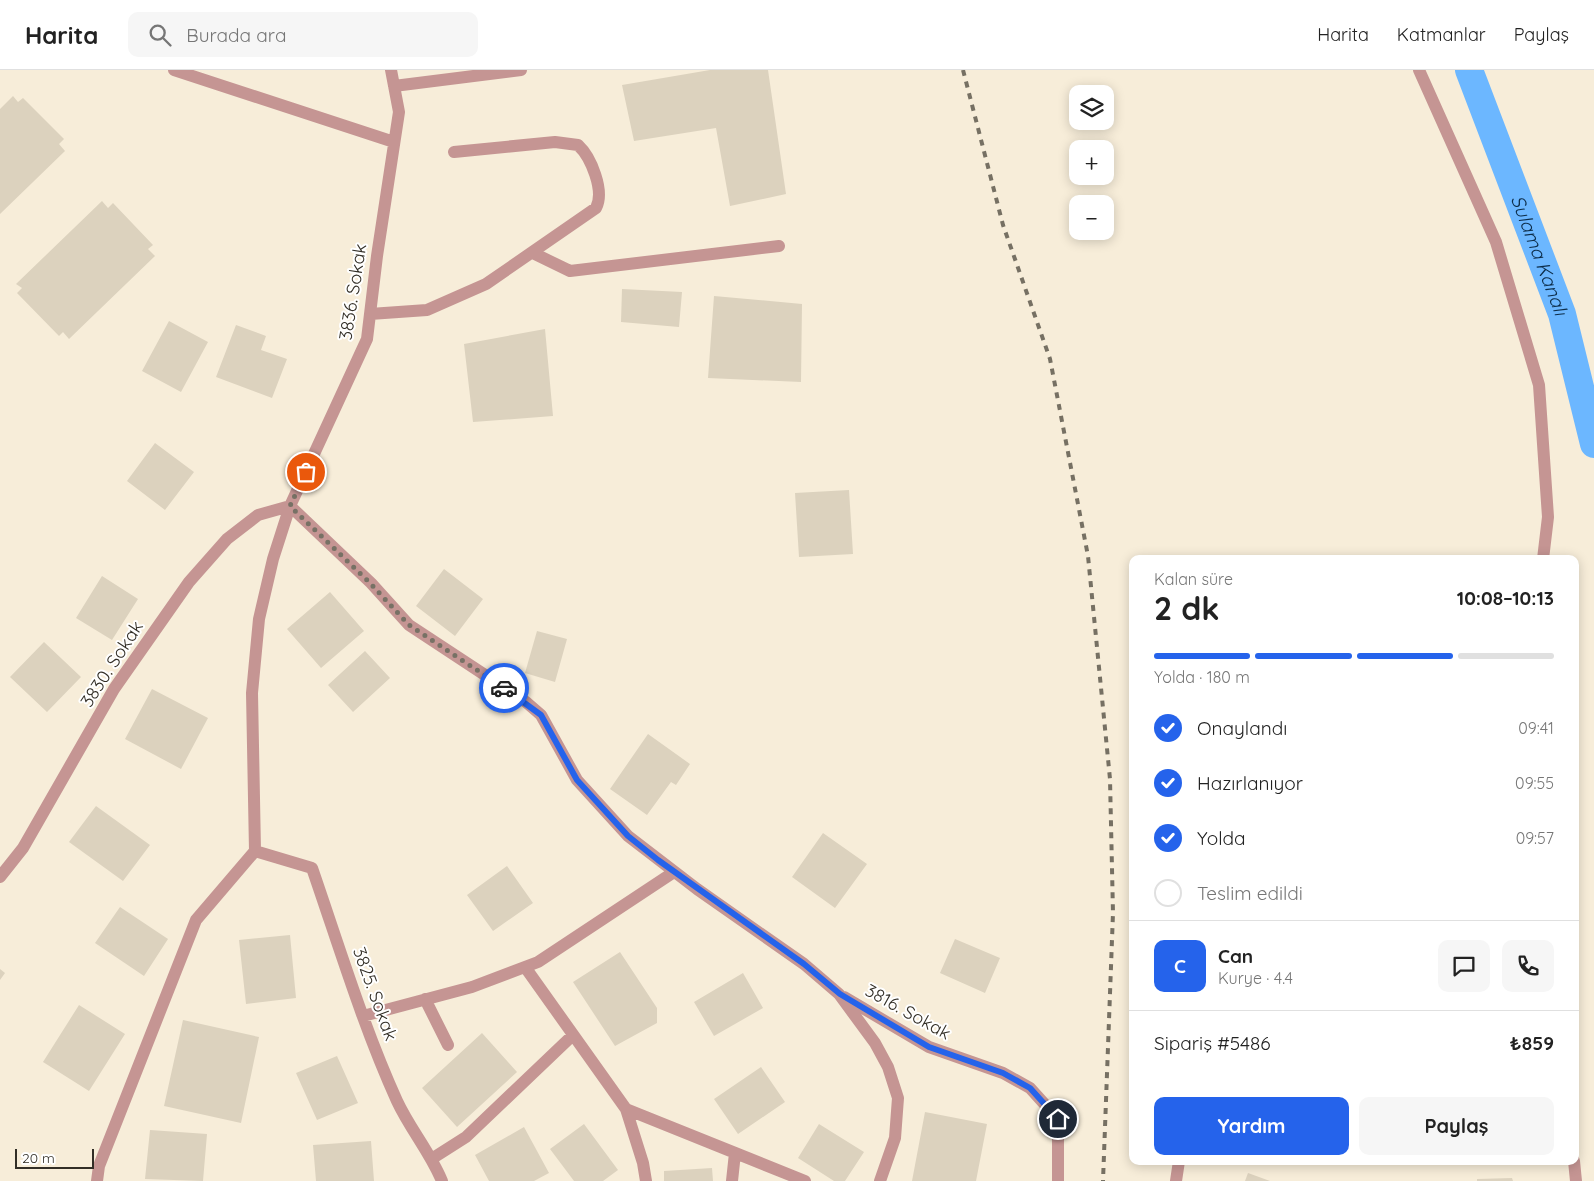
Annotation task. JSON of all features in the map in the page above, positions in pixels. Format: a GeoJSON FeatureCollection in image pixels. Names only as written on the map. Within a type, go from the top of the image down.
{"type":"FeatureCollection","features":[{"type":"Feature","properties":{"kind":"street"},"geometry":{"type":"LineString","coordinates":[[174,70],[394,142]]}},
{"type":"Feature","properties":{"kind":"street","name":"3836. Sokak"},"geometry":{"type":"LineString","coordinates":[[255,851],[252,694],[259,619],[273,559],[290,506],[367,339],[399,112],[391,70]]}},
{"type":"Feature","properties":{"kind":"street"},"geometry":{"type":"LineString","coordinates":[[1419,70],[1496,242],[1539,385],[1548,517],[1543,555]]}},
{"type":"Feature","properties":{"kind":"street"},"geometry":{"type":"LineString","coordinates":[[394,86],[513,71]]}},
{"type":"Feature","properties":{"kind":"street"},"geometry":{"type":"LineString","coordinates":[[370,314],[427,310],[486,284],[596,208],[600,201],[596,178],[583,149],[571,142],[454,152]]}},
{"type":"Feature","properties":{"kind":"street"},"geometry":{"type":"LineString","coordinates":[[533,253],[570,270],[779,246]]}},
{"type":"Feature","properties":{"kind":"street"},"geometry":{"type":"LineString","coordinates":[[290,506],[370,583],[409,625],[526,702],[541,715],[577,780],[628,836],[674,872],[804,964],[840,994],[875,1043],[888,1067],[898,1098],[895,1138],[880,1181]]}},
{"type":"Feature","properties":{"kind":"street","name":"3830. Sokak"},"geometry":{"type":"LineString","coordinates":[[0,877],[23,848],[114,689],[189,582],[226,540],[258,515],[290,506]]}},
{"type":"Feature","properties":{"kind":"street"},"geometry":{"type":"LineString","coordinates":[[97,1181],[99,1166],[196,920],[255,851]]}},
{"type":"Feature","properties":{"kind":"street","name":"3825. Sokak"},"geometry":{"type":"LineString","coordinates":[[255,851],[312,868],[363,1016],[398,1103],[433,1158],[442,1181]]}},
{"type":"Feature","properties":{"kind":"street"},"geometry":{"type":"LineString","coordinates":[[363,1016],[472,988],[538,962],[674,872]]}},
{"type":"Feature","properties":{"kind":"street"},"geometry":{"type":"LineString","coordinates":[[525,967],[626,1109],[643,1163],[646,1181]]}},
{"type":"Feature","properties":{"kind":"street","name":"3816. Sokak"},"geometry":{"type":"LineString","coordinates":[[840,994],[929,1047],[1003,1073],[1030,1088],[1058,1119],[1058,1181]]}},
{"type":"Feature","properties":{"kind":"street"},"geometry":{"type":"LineString","coordinates":[[425,999],[448,1045]]}},
{"type":"Feature","properties":{"kind":"street"},"geometry":{"type":"LineString","coordinates":[[433,1158],[466,1137],[574,1036]]}},
{"type":"Feature","properties":{"kind":"street"},"geometry":{"type":"LineString","coordinates":[[626,1109],[805,1181]]}},
{"type":"Feature","properties":{"kind":"street"},"geometry":{"type":"LineString","coordinates":[[732,1181],[734,1152]]}},
{"type":"Feature","properties":{"kind":"street"},"geometry":{"type":"LineString","coordinates":[[1176,1181],[1178,1165]]}},
{"type":"Feature","properties":{"kind":"street"},"geometry":{"type":"LineString","coordinates":[[1574,1165],[1576,1181]]}},
{"type":"Feature","properties":{"kind":"building"},"geometry":{"type":"Polygon","coordinates":[[[710,70],[768,70],[786,194],[730,206],[716,128],[634,141],[622,85],[710,70]]]}},
{"type":"Feature","properties":{"kind":"building"},"geometry":{"type":"Polygon","coordinates":[[[13,96],[18,102],[23,98],[64,139],[59,144],[65,151],[0,214],[0,109],[13,96]]]}},
{"type":"Feature","properties":{"kind":"building"},"geometry":{"type":"Polygon","coordinates":[[[102,201],[108,208],[113,203],[153,245],[148,249],[155,256],[69,339],[63,332],[59,336],[17,293],[22,288],[16,284],[102,201]]]}},
{"type":"Feature","properties":{"kind":"building"},"geometry":{"type":"Polygon","coordinates":[[[622,289],[682,292],[679,327],[621,322],[622,289]]]}},
{"type":"Feature","properties":{"kind":"building"},"geometry":{"type":"Polygon","coordinates":[[[714,296],[802,304],[801,382],[708,378],[714,296]]]}},
{"type":"Feature","properties":{"kind":"building"},"geometry":{"type":"Polygon","coordinates":[[[169,321],[208,342],[181,392],[142,371],[169,321]]]}},
{"type":"Feature","properties":{"kind":"building"},"geometry":{"type":"Polygon","coordinates":[[[236,325],[266,336],[261,350],[287,359],[272,398],[216,377],[236,325]]]}},
{"type":"Feature","properties":{"kind":"building"},"geometry":{"type":"Polygon","coordinates":[[[545,329],[553,416],[473,422],[464,344],[545,329]]]}},
{"type":"Feature","properties":{"kind":"building"},"geometry":{"type":"Polygon","coordinates":[[[155,443],[194,472],[165,510],[127,481],[155,443]]]}},
{"type":"Feature","properties":{"kind":"building"},"geometry":{"type":"Polygon","coordinates":[[[849,490],[853,554],[799,557],[795,493],[849,490]]]}},
{"type":"Feature","properties":{"kind":"building"},"geometry":{"type":"Polygon","coordinates":[[[444,569],[483,599],[455,636],[416,606],[444,569]]]}},
{"type":"Feature","properties":{"kind":"building"},"geometry":{"type":"Polygon","coordinates":[[[102,576],[138,599],[112,640],[76,618],[102,576]]]}},
{"type":"Feature","properties":{"kind":"building"},"geometry":{"type":"Polygon","coordinates":[[[330,592],[364,631],[321,668],[287,629],[330,592]]]}},
{"type":"Feature","properties":{"kind":"building"},"geometry":{"type":"Polygon","coordinates":[[[537,631],[567,639],[555,682],[525,673],[537,631]]]}},
{"type":"Feature","properties":{"kind":"building"},"geometry":{"type":"Polygon","coordinates":[[[44,642],[81,677],[47,712],[10,677],[44,642]]]}},
{"type":"Feature","properties":{"kind":"building"},"geometry":{"type":"Polygon","coordinates":[[[365,651],[390,678],[353,712],[328,685],[365,651]]]}},
{"type":"Feature","properties":{"kind":"building"},"geometry":{"type":"Polygon","coordinates":[[[152,689],[208,718],[181,769],[125,739],[152,689]]]}},
{"type":"Feature","properties":{"kind":"building"},"geometry":{"type":"Polygon","coordinates":[[[648,734],[690,764],[676,785],[671,782],[647,815],[610,789],[648,734]]]}},
{"type":"Feature","properties":{"kind":"building"},"geometry":{"type":"Polygon","coordinates":[[[96,806],[150,845],[123,881],[69,842],[96,806]]]}},
{"type":"Feature","properties":{"kind":"building"},"geometry":{"type":"Polygon","coordinates":[[[823,833],[867,864],[835,908],[792,877],[823,833]]]}},
{"type":"Feature","properties":{"kind":"building"},"geometry":{"type":"Polygon","coordinates":[[[507,866],[533,903],[493,931],[467,895],[507,866]]]}},
{"type":"Feature","properties":{"kind":"building"},"geometry":{"type":"Polygon","coordinates":[[[120,907],[168,939],[144,976],[95,943],[120,907]]]}},
{"type":"Feature","properties":{"kind":"building"},"geometry":{"type":"Polygon","coordinates":[[[290,935],[296,998],[246,1004],[239,940],[290,935]]]}},
{"type":"Feature","properties":{"kind":"building"},"geometry":{"type":"Polygon","coordinates":[[[955,939],[1000,958],[985,993],[940,973],[955,939]]]}},
{"type":"Feature","properties":{"kind":"building"},"geometry":{"type":"Polygon","coordinates":[[[620,952],[657,1008],[657,1023],[615,1046],[573,982],[620,952]]]}},
{"type":"Feature","properties":{"kind":"building"},"geometry":{"type":"Polygon","coordinates":[[[0,969],[5,973],[0,980],[0,969]]]}},
{"type":"Feature","properties":{"kind":"building"},"geometry":{"type":"Polygon","coordinates":[[[743,973],[763,1008],[714,1036],[694,1002],[743,973]]]}},
{"type":"Feature","properties":{"kind":"building"},"geometry":{"type":"Polygon","coordinates":[[[79,1005],[125,1034],[89,1091],[43,1062],[79,1005]]]}},
{"type":"Feature","properties":{"kind":"building"},"geometry":{"type":"Polygon","coordinates":[[[183,1020],[259,1037],[241,1123],[164,1106],[183,1020]]]}},
{"type":"Feature","properties":{"kind":"building"},"geometry":{"type":"Polygon","coordinates":[[[482,1033],[517,1072],[457,1127],[422,1088],[482,1033]]]}},
{"type":"Feature","properties":{"kind":"building"},"geometry":{"type":"Polygon","coordinates":[[[337,1056],[358,1103],[317,1120],[296,1073],[337,1056]]]}},
{"type":"Feature","properties":{"kind":"building"},"geometry":{"type":"Polygon","coordinates":[[[761,1067],[785,1102],[738,1134],[714,1099],[761,1067]]]}},
{"type":"Feature","properties":{"kind":"building"},"geometry":{"type":"Polygon","coordinates":[[[925,1112],[987,1124],[976,1181],[912,1181],[925,1112]]]}},
{"type":"Feature","properties":{"kind":"building"},"geometry":{"type":"Polygon","coordinates":[[[584,1124],[618,1170],[603,1181],[574,1181],[550,1149],[584,1124]]]}},
{"type":"Feature","properties":{"kind":"building"},"geometry":{"type":"Polygon","coordinates":[[[819,1124],[864,1152],[845,1181],[834,1181],[798,1158],[819,1124]]]}},
{"type":"Feature","properties":{"kind":"building"},"geometry":{"type":"Polygon","coordinates":[[[524,1127],[549,1173],[534,1181],[489,1181],[475,1155],[524,1127]]]}},
{"type":"Feature","properties":{"kind":"building"},"geometry":{"type":"Polygon","coordinates":[[[150,1130],[207,1134],[203,1181],[145,1179],[150,1130]]]}},
{"type":"Feature","properties":{"kind":"building"},"geometry":{"type":"Polygon","coordinates":[[[371,1141],[374,1181],[316,1181],[313,1145],[371,1141]]]}},
{"type":"Feature","properties":{"kind":"building"},"geometry":{"type":"Polygon","coordinates":[[[712,1168],[713,1181],[664,1181],[664,1171],[712,1168]]]}},
{"type":"Feature","properties":{"kind":"building"},"geometry":{"type":"Polygon","coordinates":[[[1248,1173],[1270,1181],[1245,1181],[1248,1173]]]}},
{"type":"Feature","properties":{"kind":"building"},"geometry":{"type":"Polygon","coordinates":[[[1512,1178],[1513,1181],[1477,1181],[1477,1179],[1512,1178]]]}},
{"type":"Feature","properties":{"kind":"waterway","name":"Sulama Kanalı"},"geometry":{"type":"LineString","coordinates":[[1469,70],[1562,314],[1594,444]]}},
{"type":"Feature","properties":{"kind":"railway"},"geometry":{"type":"LineString","coordinates":[[963,70],[1003,225],[1050,359],[1088,556],[1110,779],[1113,913],[1103,1181]]}},
{"type":"Feature","properties":{"kind":"way so far"},"geometry":{"type":"LineString","coordinates":[[306,472],[290,506],[370,583],[409,625],[504,688]]}},
{"type":"Feature","properties":{"kind":"route"},"geometry":{"type":"LineString","coordinates":[[504,688],[526,702],[541,715],[577,780],[628,836],[658,860],[804,964],[840,994],[929,1047],[1003,1073],[1030,1088],[1058,1119]]}}]}
